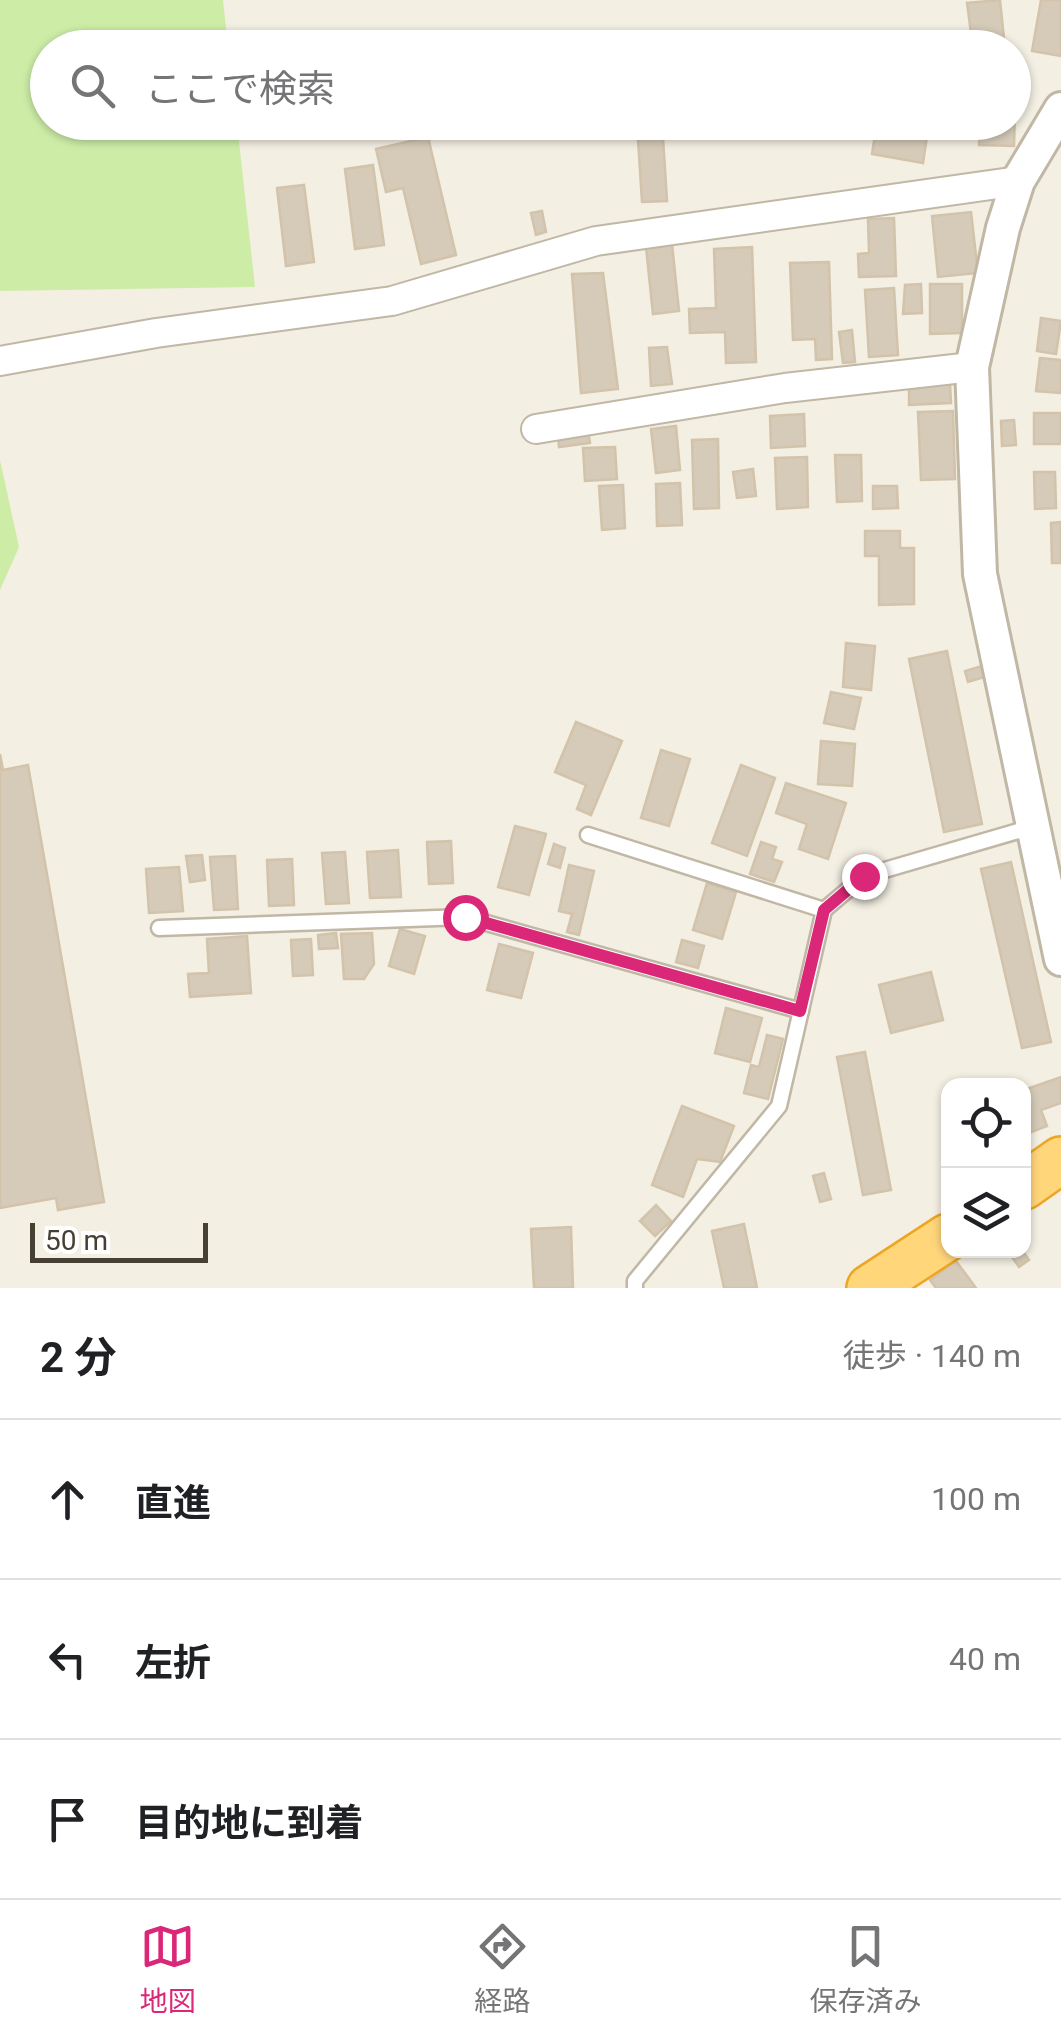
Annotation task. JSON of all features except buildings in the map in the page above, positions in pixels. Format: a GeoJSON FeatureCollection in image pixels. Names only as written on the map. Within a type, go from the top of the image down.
{"type":"FeatureCollection","features":[{"type":"Feature","properties":{"kind":"highway"},"geometry":{"type":"LineString","coordinates":[[1031,1181],[1061,1160]]}},
{"type":"Feature","properties":{"kind":"highway"},"geometry":{"type":"LineString","coordinates":[[870,1288],[941,1242]]}},
{"type":"Feature","properties":{"kind":"street"},"geometry":{"type":"LineString","coordinates":[[1061,108],[1018,181],[1003,228],[972,366],[980,574],[1061,959]]}},
{"type":"Feature","properties":{"kind":"street"},"geometry":{"type":"LineString","coordinates":[[0,361],[156,332],[392,301],[596,240],[1018,181]]}},
{"type":"Feature","properties":{"kind":"street"},"geometry":{"type":"LineString","coordinates":[[536,430],[785,388],[972,366]]}},
{"type":"Feature","properties":{"kind":"lane"},"geometry":{"type":"LineString","coordinates":[[634,1288],[657,1254],[779,1106],[824,910],[864,876],[1032,827]]}},
{"type":"Feature","properties":{"kind":"lane"},"geometry":{"type":"LineString","coordinates":[[588,836],[824,910]]}},
{"type":"Feature","properties":{"kind":"lane"},"geometry":{"type":"LineString","coordinates":[[159,928],[465,917],[800,1011]]}},
{"type":"Feature","properties":{"kind":"green space"},"geometry":{"type":"Polygon","coordinates":[[[0,0],[223,0],[226,30],[30,30],[30,140],[239,140],[255,287],[0,291],[0,0]]]}},
{"type":"Feature","properties":{"kind":"green space"},"geometry":{"type":"Polygon","coordinates":[[[0,460],[19,547],[0,590],[0,460]]]}},
{"type":"Feature","properties":{"kind":"route"},"geometry":{"type":"LineString","coordinates":[[465,917],[800,1011],[824,910],[864,876]]}}]}
